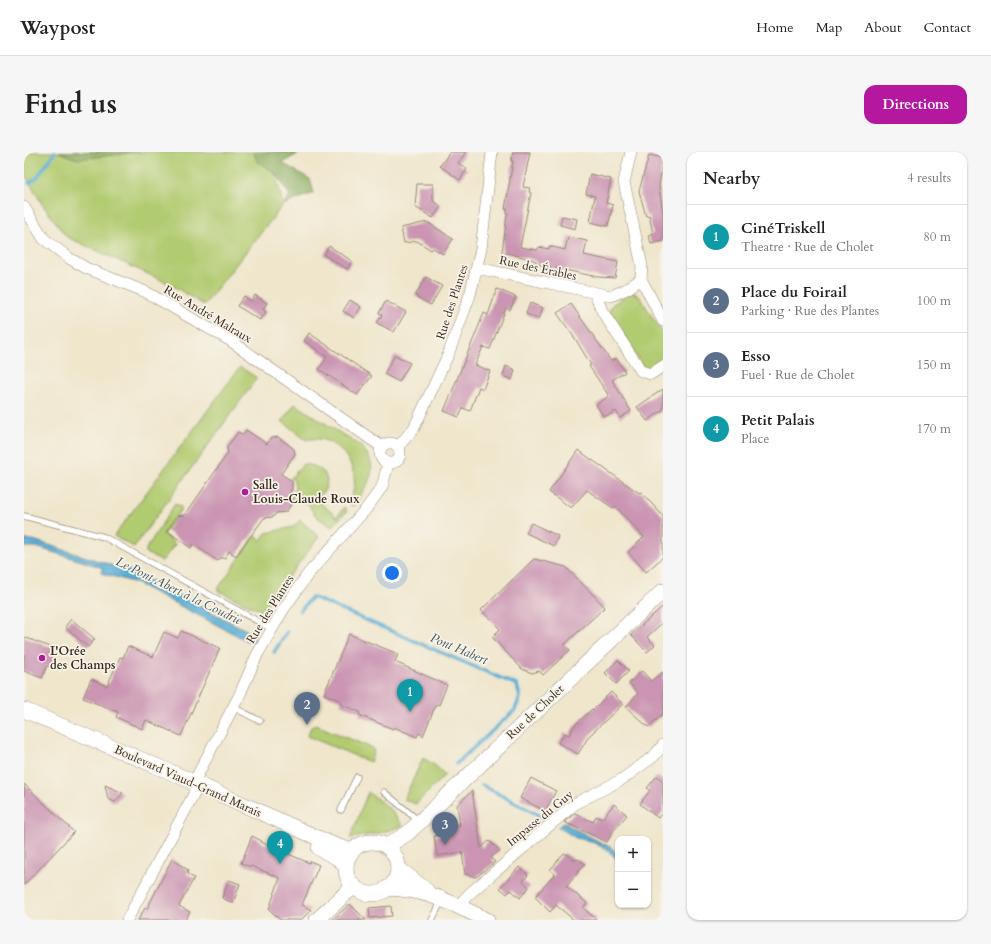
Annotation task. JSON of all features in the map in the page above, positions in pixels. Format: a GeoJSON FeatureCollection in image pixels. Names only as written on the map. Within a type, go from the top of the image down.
{"type":"FeatureCollection","features":[{"type":"Feature","properties":{"kind":"main road","name":"Rue de Cholet"},"geometry":{"type":"LineString","coordinates":[[393,857],[408,833],[419,822],[663,591]]}},
{"type":"Feature","properties":{"kind":"main road","name":"Boulevard Viaud-Grand Marais"},"geometry":{"type":"LineString","coordinates":[[24,710],[194,788],[336,857],[346,865]]}},
{"type":"Feature","properties":{"kind":"main road","name":"Boulevard Viaud-Grand Marais"},"geometry":{"type":"LineString","coordinates":[[24,721],[336,846],[352,851]]}},
{"type":"Feature","properties":{"kind":"main road"},"geometry":{"type":"LineString","coordinates":[[436,897],[393,857],[372,842],[358,846],[352,851],[346,865],[346,873],[354,886],[366,893],[374,893],[387,888],[409,889],[436,897],[487,920]]}},
{"type":"Feature","properties":{"kind":"main road"},"geometry":{"type":"LineString","coordinates":[[387,888],[396,876],[393,857]]}},
{"type":"Feature","properties":{"kind":"main road"},"geometry":{"type":"LineString","coordinates":[[317,920],[354,886]]}},
{"type":"Feature","properties":{"kind":"street","name":"Rue des Plantes"},"geometry":{"type":"LineString","coordinates":[[128,920],[194,788],[257,655],[272,629],[293,593],[308,574],[360,517],[378,492],[382,486],[388,464],[393,464],[399,458],[400,455],[398,447],[414,428],[448,355],[470,295],[481,249],[492,152]]}},
{"type":"Feature","properties":{"kind":"street"},"geometry":{"type":"LineString","coordinates":[[631,152],[624,182],[642,266],[641,279],[663,321]]}},
{"type":"Feature","properties":{"kind":"street","name":"Rue André Malraux"},"geometry":{"type":"LineString","coordinates":[[24,207],[44,239],[56,250],[86,268],[128,284],[158,298],[231,341],[382,448]]}},
{"type":"Feature","properties":{"kind":"street","name":"Rue des Érables"},"geometry":{"type":"LineString","coordinates":[[477,268],[611,296],[627,289],[641,279]]}},
{"type":"Feature","properties":{"kind":"street"},"geometry":{"type":"LineString","coordinates":[[594,293],[602,311],[641,372],[651,374],[663,366]]}},
{"type":"Feature","properties":{"kind":"street"},"geometry":{"type":"LineString","coordinates":[[388,464],[381,457],[382,448],[390,443],[398,447]]}},
{"type":"Feature","properties":{"kind":"street","name":"Impasse du Guy"},"geometry":{"type":"LineString","coordinates":[[458,906],[469,894],[558,817],[576,803],[621,780],[654,756],[663,745]]}},
{"type":"Feature","properties":{"kind":"lane"},"geometry":{"type":"LineString","coordinates":[[24,516],[104,537],[272,629]]}},
{"type":"Feature","properties":{"kind":"lane"},"geometry":{"type":"LineString","coordinates":[[233,707],[260,721]]}},
{"type":"Feature","properties":{"kind":"lane"},"geometry":{"type":"LineString","coordinates":[[341,810],[356,777]]}},
{"type":"Feature","properties":{"kind":"lane"},"geometry":{"type":"LineString","coordinates":[[384,792],[419,822]]}},
{"type":"Feature","properties":{"kind":"lane"},"geometry":{"type":"LineString","coordinates":[[432,920],[436,897]]}},
{"type":"Feature","properties":{"kind":"green space"},"geometry":{"type":"Polygon","coordinates":[[[24,152],[254,152],[257,161],[275,173],[283,205],[204,305],[170,284],[67,237],[42,204],[24,172],[24,152]]]}},
{"type":"Feature","properties":{"kind":"green space"},"geometry":{"type":"Polygon","coordinates":[[[59,152],[140,152],[77,159],[59,152]]]}},
{"type":"Feature","properties":{"kind":"green space"},"geometry":{"type":"Polygon","coordinates":[[[254,152],[301,152],[282,163],[310,179],[314,193],[283,205],[290,195],[275,173],[257,161],[254,152]]]}},
{"type":"Feature","properties":{"kind":"green space"},"geometry":{"type":"Polygon","coordinates":[[[629,293],[634,293],[639,296],[663,334],[663,361],[650,369],[643,367],[609,312],[612,305],[629,293]]]}},
{"type":"Feature","properties":{"kind":"green space"},"geometry":{"type":"Polygon","coordinates":[[[240,367],[257,378],[134,547],[114,536],[240,367]]]}},
{"type":"Feature","properties":{"kind":"green space"},"geometry":{"type":"Polygon","coordinates":[[[295,404],[362,447],[368,456],[372,471],[370,478],[353,506],[348,502],[353,491],[354,479],[352,468],[339,448],[329,442],[318,439],[306,440],[282,421],[295,404]]]}},
{"type":"Feature","properties":{"kind":"green space"},"geometry":{"type":"Polygon","coordinates":[[[303,464],[318,468],[325,474],[327,483],[325,489],[317,500],[337,517],[344,507],[347,511],[332,527],[316,516],[305,503],[294,501],[291,496],[295,490],[294,480],[291,478],[303,464]]]}},
{"type":"Feature","properties":{"kind":"green space"},"geometry":{"type":"Polygon","coordinates":[[[175,504],[182,508],[163,534],[175,544],[161,561],[146,553],[146,549],[175,504]]]}},
{"type":"Feature","properties":{"kind":"green space"},"geometry":{"type":"Polygon","coordinates":[[[300,520],[319,537],[262,611],[217,590],[255,536],[261,540],[266,533],[293,527],[300,520]]]}},
{"type":"Feature","properties":{"kind":"green space"},"geometry":{"type":"Polygon","coordinates":[[[316,725],[372,748],[374,752],[370,762],[307,736],[311,727],[316,725]]]}},
{"type":"Feature","properties":{"kind":"green space"},"geometry":{"type":"Polygon","coordinates":[[[423,758],[436,766],[445,775],[416,804],[404,799],[423,758]]]}},
{"type":"Feature","properties":{"kind":"green space"},"geometry":{"type":"Polygon","coordinates":[[[368,792],[391,810],[403,826],[380,833],[350,838],[368,792]]]}},
{"type":"Feature","properties":{"kind":"water"},"geometry":{"type":"Polygon","coordinates":[[[24,540],[33,540],[133,572],[254,634],[255,640],[258,643],[256,647],[242,638],[136,583],[101,573],[103,569],[98,566],[36,547],[24,547],[24,540]]]}},
{"type":"Feature","properties":{"kind":"water"},"geometry":{"type":"Polygon","coordinates":[[[563,823],[610,847],[615,851],[615,857],[606,849],[590,841],[576,838],[558,827],[563,823]]]}},
{"type":"Feature","properties":{"kind":"building"},"geometry":{"type":"Polygon","coordinates":[[[450,152],[466,152],[458,163],[467,169],[460,180],[440,166],[450,152]]]}},
{"type":"Feature","properties":{"kind":"building"},"geometry":{"type":"Polygon","coordinates":[[[513,152],[530,152],[523,187],[530,188],[529,192],[531,193],[520,247],[538,250],[539,247],[549,249],[549,246],[565,250],[568,237],[587,241],[584,255],[618,262],[615,278],[598,277],[536,264],[536,261],[531,259],[502,252],[507,215],[507,209],[505,209],[513,161],[511,161],[513,152]]]}},
{"type":"Feature","properties":{"kind":"building"},"geometry":{"type":"Polygon","coordinates":[[[649,155],[663,158],[659,187],[663,214],[663,241],[651,244],[649,235],[653,234],[649,215],[646,216],[639,191],[649,155]]]}},
{"type":"Feature","properties":{"kind":"building"},"geometry":{"type":"Polygon","coordinates":[[[590,174],[611,179],[606,203],[613,205],[608,226],[590,222],[595,196],[586,194],[590,174]]]}},
{"type":"Feature","properties":{"kind":"building"},"geometry":{"type":"Polygon","coordinates":[[[417,184],[433,184],[433,201],[441,206],[433,218],[415,207],[417,184]]]}},
{"type":"Feature","properties":{"kind":"building"},"geometry":{"type":"Polygon","coordinates":[[[562,216],[577,219],[575,229],[560,225],[562,216]]]}},
{"type":"Feature","properties":{"kind":"building"},"geometry":{"type":"Polygon","coordinates":[[[427,222],[453,239],[443,254],[433,248],[431,250],[417,241],[404,243],[401,228],[427,222]]]}},
{"type":"Feature","properties":{"kind":"building"},"geometry":{"type":"Polygon","coordinates":[[[329,246],[352,261],[347,269],[324,255],[329,246]]]}},
{"type":"Feature","properties":{"kind":"building"},"geometry":{"type":"Polygon","coordinates":[[[426,277],[442,286],[431,305],[415,296],[426,277]]]}},
{"type":"Feature","properties":{"kind":"building"},"geometry":{"type":"Polygon","coordinates":[[[497,289],[516,297],[510,310],[506,308],[490,349],[483,347],[475,365],[490,371],[483,389],[479,387],[470,411],[463,408],[459,417],[444,411],[484,313],[488,315],[497,289]]]}},
{"type":"Feature","properties":{"kind":"building"},"geometry":{"type":"Polygon","coordinates":[[[255,295],[267,303],[263,309],[266,312],[260,320],[237,306],[244,296],[251,301],[255,295]]]}},
{"type":"Feature","properties":{"kind":"building"},"geometry":{"type":"Polygon","coordinates":[[[350,300],[361,307],[354,318],[343,311],[350,300]]]}},
{"type":"Feature","properties":{"kind":"building"},"geometry":{"type":"Polygon","coordinates":[[[386,301],[406,312],[394,332],[377,323],[382,315],[379,313],[386,301]]]}},
{"type":"Feature","properties":{"kind":"building"},"geometry":{"type":"Polygon","coordinates":[[[530,303],[543,308],[538,319],[526,314],[530,303]]]}},
{"type":"Feature","properties":{"kind":"building"},"geometry":{"type":"Polygon","coordinates":[[[571,304],[611,361],[616,358],[625,372],[612,380],[631,411],[620,418],[616,411],[604,417],[596,405],[609,396],[589,366],[591,365],[576,340],[557,313],[571,304]]]}},
{"type":"Feature","properties":{"kind":"building"},"geometry":{"type":"Polygon","coordinates":[[[309,333],[372,376],[357,395],[319,369],[327,357],[304,341],[309,333]]]}},
{"type":"Feature","properties":{"kind":"building"},"geometry":{"type":"Polygon","coordinates":[[[395,355],[410,363],[399,382],[384,374],[395,355]]]}},
{"type":"Feature","properties":{"kind":"building"},"geometry":{"type":"Polygon","coordinates":[[[506,366],[515,370],[512,380],[503,376],[506,366]]]}},
{"type":"Feature","properties":{"kind":"building"},"geometry":{"type":"Polygon","coordinates":[[[663,389],[663,410],[647,421],[637,407],[663,389]]]}},
{"type":"Feature","properties":{"kind":"building","name":"Salle Louis-Claude Roux"},"geometry":{"type":"Polygon","coordinates":[[[246,430],[267,444],[271,438],[278,437],[294,449],[295,454],[281,474],[292,481],[292,489],[288,496],[292,498],[292,503],[286,512],[276,513],[273,517],[264,518],[236,556],[229,551],[225,558],[220,558],[218,561],[193,544],[191,548],[167,531],[177,516],[185,515],[228,453],[227,447],[238,432],[243,435],[246,430]]]}},
{"type":"Feature","properties":{"kind":"building"},"geometry":{"type":"Polygon","coordinates":[[[578,450],[639,493],[641,492],[663,516],[663,557],[646,572],[628,552],[644,537],[615,506],[613,508],[587,490],[571,508],[549,492],[578,450]]]}},
{"type":"Feature","properties":{"kind":"building"},"geometry":{"type":"Polygon","coordinates":[[[531,523],[558,536],[554,546],[526,533],[531,523]]]}},
{"type":"Feature","properties":{"kind":"building"},"geometry":{"type":"Polygon","coordinates":[[[534,559],[566,567],[605,607],[564,645],[570,650],[543,675],[539,671],[532,673],[522,669],[492,637],[500,629],[481,610],[534,559]]]}},
{"type":"Feature","properties":{"kind":"building"},"geometry":{"type":"Polygon","coordinates":[[[663,606],[663,622],[647,637],[655,645],[647,652],[631,635],[663,606]]]}},
{"type":"Feature","properties":{"kind":"building"},"geometry":{"type":"Polygon","coordinates":[[[71,619],[95,639],[88,647],[65,627],[71,619]]]}},
{"type":"Feature","properties":{"kind":"building"},"geometry":{"type":"Polygon","coordinates":[[[181,631],[220,648],[181,736],[146,720],[142,729],[116,717],[118,712],[83,698],[91,679],[107,686],[120,657],[123,658],[128,646],[153,657],[164,632],[178,638],[181,631]]]}},
{"type":"Feature","properties":{"kind":"building"},"geometry":{"type":"Polygon","coordinates":[[[349,634],[398,654],[395,662],[447,685],[439,705],[436,704],[423,736],[419,733],[417,737],[359,715],[360,712],[340,704],[342,701],[324,694],[349,634]]]}},
{"type":"Feature","properties":{"kind":"building","name":"L'Orée des Champs"},"geometry":{"type":"Polygon","coordinates":[[[24,637],[58,650],[51,667],[47,666],[42,678],[24,671],[24,637]]]}},
{"type":"Feature","properties":{"kind":"building"},"geometry":{"type":"Polygon","coordinates":[[[618,660],[629,671],[616,684],[605,673],[618,660]]]}},
{"type":"Feature","properties":{"kind":"building"},"geometry":{"type":"Polygon","coordinates":[[[642,671],[651,681],[663,672],[663,714],[648,727],[626,707],[638,693],[629,683],[642,671]]]}},
{"type":"Feature","properties":{"kind":"building"},"geometry":{"type":"Polygon","coordinates":[[[611,692],[623,704],[589,736],[578,754],[558,743],[565,733],[569,735],[575,725],[611,692]]]}},
{"type":"Feature","properties":{"kind":"building"},"geometry":{"type":"Polygon","coordinates":[[[657,776],[663,781],[663,812],[658,818],[640,804],[650,790],[647,788],[657,776]]]}},
{"type":"Feature","properties":{"kind":"building"},"geometry":{"type":"Polygon","coordinates":[[[531,778],[556,791],[545,811],[520,798],[531,778]]]}},
{"type":"Feature","properties":{"kind":"building"},"geometry":{"type":"Polygon","coordinates":[[[24,784],[74,832],[24,885],[24,784]]]}},
{"type":"Feature","properties":{"kind":"building"},"geometry":{"type":"Polygon","coordinates":[[[105,785],[123,793],[115,802],[108,799],[105,785]]]}},
{"type":"Feature","properties":{"kind":"building"},"geometry":{"type":"Polygon","coordinates":[[[472,791],[481,848],[489,841],[500,850],[491,858],[495,862],[476,877],[465,874],[462,852],[437,856],[434,836],[446,835],[446,831],[452,830],[452,826],[460,825],[457,805],[472,791]]]}},
{"type":"Feature","properties":{"kind":"building"},"geometry":{"type":"Polygon","coordinates":[[[614,804],[627,815],[613,831],[607,842],[564,822],[575,813],[593,822],[596,816],[602,819],[614,804]]]}},
{"type":"Feature","properties":{"kind":"building"},"geometry":{"type":"Polygon","coordinates":[[[252,836],[262,841],[261,842],[309,863],[310,861],[319,865],[302,905],[311,910],[301,920],[280,920],[269,909],[280,878],[241,863],[252,836]]]}},
{"type":"Feature","properties":{"kind":"building"},"geometry":{"type":"Polygon","coordinates":[[[564,853],[585,864],[566,886],[587,903],[583,908],[597,920],[574,920],[556,905],[550,912],[535,897],[555,874],[550,870],[564,853]]]}},
{"type":"Feature","properties":{"kind":"building"},"geometry":{"type":"Polygon","coordinates":[[[172,859],[188,870],[187,874],[194,878],[179,906],[190,912],[185,920],[138,920],[145,908],[147,909],[172,859]]]}},
{"type":"Feature","properties":{"kind":"building"},"geometry":{"type":"Polygon","coordinates":[[[519,867],[528,875],[523,881],[529,887],[520,898],[511,890],[507,894],[500,888],[519,867]]]}},
{"type":"Feature","properties":{"kind":"building"},"geometry":{"type":"Polygon","coordinates":[[[229,880],[240,884],[233,903],[222,898],[229,880]]]}},
{"type":"Feature","properties":{"kind":"building"},"geometry":{"type":"Polygon","coordinates":[[[350,904],[366,920],[332,920],[350,904]]]}},
{"type":"Feature","properties":{"kind":"building"},"geometry":{"type":"Polygon","coordinates":[[[391,906],[392,916],[370,918],[369,908],[391,906]]]}},
{"type":"Feature","properties":{"kind":"waterway"},"geometry":{"type":"LineString","coordinates":[[29,183],[36,179],[55,152]]}},
{"type":"Feature","properties":{"kind":"waterway","name":"Pont Habert"},"geometry":{"type":"LineString","coordinates":[[300,611],[312,597],[517,685],[520,697],[515,710],[456,764]]}},
{"type":"Feature","properties":{"kind":"waterway","name":"Pont Habert"},"geometry":{"type":"LineString","coordinates":[[274,652],[287,632]]}},
{"type":"Feature","properties":{"kind":"waterway","name":"Le Pont Abert à la Coudrie"},"geometry":{"type":"LineString","coordinates":[[482,785],[550,821]]}},
{"type":"Feature","properties":{"kind":"place","name":"Salle Louis-Claude Roux"},"geometry":{"type":"Point","coordinates":[245,492]}},
{"type":"Feature","properties":{"kind":"place","name":"L'Orée des Champs"},"geometry":{"type":"Point","coordinates":[42,658]}},
{"type":"Feature","properties":{"kind":"place","name":"CinéTriskell"},"geometry":{"type":"Point","coordinates":[410,712]}},
{"type":"Feature","properties":{"kind":"place","name":"Place du Foirail"},"geometry":{"type":"Point","coordinates":[307,725]}},
{"type":"Feature","properties":{"kind":"place","name":"Esso"},"geometry":{"type":"Point","coordinates":[445,845]}},
{"type":"Feature","properties":{"kind":"place","name":"Petit Palais"},"geometry":{"type":"Point","coordinates":[280,864]}}]}
